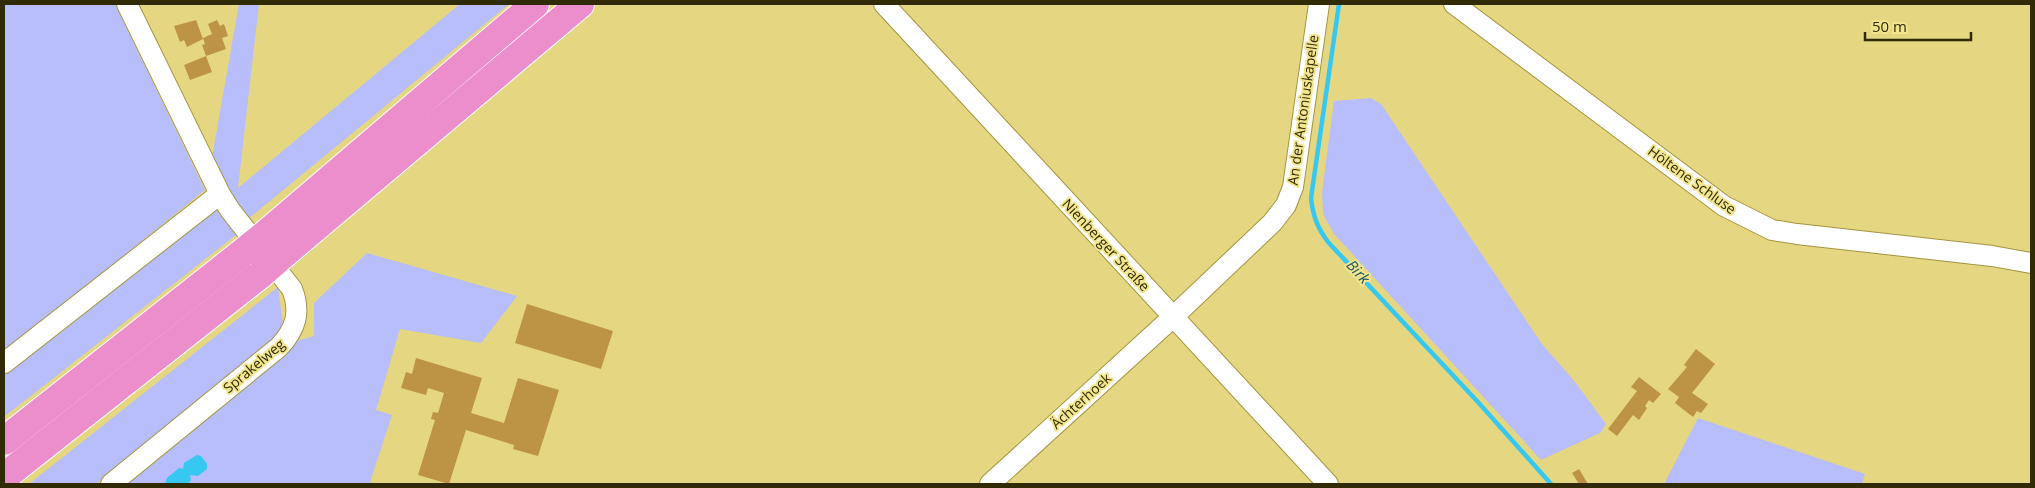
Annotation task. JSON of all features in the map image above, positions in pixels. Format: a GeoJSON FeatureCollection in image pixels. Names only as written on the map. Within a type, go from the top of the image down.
{"type":"FeatureCollection","features":[{"type":"Feature","properties":{"kind":"highway"},"geometry":{"type":"LineString","coordinates":[[4,441],[267,233],[535,4]]}},
{"type":"Feature","properties":{"kind":"highway"},"geometry":{"type":"LineString","coordinates":[[4,477],[261,274],[580,4]]}},
{"type":"Feature","properties":{"kind":"street","name":"Sprakelweg"},"geometry":{"type":"LineString","coordinates":[[111,484],[279,347],[288,338],[295,326],[297,312],[292,289],[230,210],[220,194],[127,4]]}},
{"type":"Feature","properties":{"kind":"street","name":"Nienberger Straße"},"geometry":{"type":"LineString","coordinates":[[884,4],[1328,484]]}},
{"type":"Feature","properties":{"kind":"street","name":"An der Antoniuskapelle"},"geometry":{"type":"LineString","coordinates":[[1173,317],[1272,223],[1286,205],[1293,186],[1319,4]]}},
{"type":"Feature","properties":{"kind":"street","name":"Höltene Schluse"},"geometry":{"type":"LineString","coordinates":[[1454,4],[1724,206],[1749,220],[1772,230],[1796,234],[1992,256],[2031,263]]}},
{"type":"Feature","properties":{"kind":"street"},"geometry":{"type":"LineString","coordinates":[[4,363],[220,194]]}},
{"type":"Feature","properties":{"kind":"street","name":"Ächterhoek"},"geometry":{"type":"LineString","coordinates":[[990,484],[1173,317]]}},
{"type":"Feature","properties":{"kind":"shaded area"},"geometry":{"type":"Polygon","coordinates":[[[4,4],[115,4],[205,190],[4,353],[4,4]]]}},
{"type":"Feature","properties":{"kind":"shaded area"},"geometry":{"type":"Polygon","coordinates":[[[239,4],[259,4],[238,188],[460,4],[509,4],[247,220],[211,163],[239,4]]]}},
{"type":"Feature","properties":{"kind":"shaded area"},"geometry":{"type":"Polygon","coordinates":[[[1371,98],[1381,104],[1542,344],[1575,382],[1606,424],[1600,433],[1541,460],[1334,234],[1323,214],[1322,192],[1334,101],[1371,98]]]}},
{"type":"Feature","properties":{"kind":"shaded area"},"geometry":{"type":"Polygon","coordinates":[[[217,206],[236,235],[4,417],[4,370],[217,206]]]}},
{"type":"Feature","properties":{"kind":"shaded area"},"geometry":{"type":"Polygon","coordinates":[[[367,253],[517,296],[481,343],[400,329],[376,410],[392,415],[370,482],[379,484],[120,484],[293,342],[314,336],[314,303],[367,253]]]}},
{"type":"Feature","properties":{"kind":"shaded area"},"geometry":{"type":"Polygon","coordinates":[[[278,287],[284,333],[96,484],[29,484],[278,287]]]}},
{"type":"Feature","properties":{"kind":"shaded area"},"geometry":{"type":"Polygon","coordinates":[[[1698,418],[1865,474],[1862,484],[1664,484],[1698,418]]]}},
{"type":"Feature","properties":{"kind":"shaded area"},"geometry":{"type":"Polygon","coordinates":[[[197,455],[201,456],[207,464],[207,469],[198,476],[190,475],[191,480],[188,484],[165,484],[167,478],[179,468],[183,469],[184,463],[197,455]]]}},
{"type":"Feature","properties":{"kind":"building"},"geometry":{"type":"Polygon","coordinates":[[[196,20],[203,39],[187,47],[184,40],[180,42],[174,26],[196,20]]]}},
{"type":"Feature","properties":{"kind":"building"},"geometry":{"type":"Polygon","coordinates":[[[217,20],[220,26],[224,24],[228,36],[222,38],[226,49],[206,56],[202,45],[205,44],[203,38],[212,34],[208,24],[217,20]]]}},
{"type":"Feature","properties":{"kind":"building"},"geometry":{"type":"Polygon","coordinates":[[[206,56],[212,72],[190,80],[184,65],[206,56]]]}},
{"type":"Feature","properties":{"kind":"building"},"geometry":{"type":"Polygon","coordinates":[[[527,304],[613,331],[601,369],[515,343],[527,304]]]}},
{"type":"Feature","properties":{"kind":"building"},"geometry":{"type":"Polygon","coordinates":[[[1696,349],[1715,364],[1692,393],[1708,404],[1701,413],[1697,411],[1693,417],[1675,403],[1679,397],[1668,389],[1687,367],[1684,365],[1696,349]]]}},
{"type":"Feature","properties":{"kind":"building"},"geometry":{"type":"Polygon","coordinates":[[[416,358],[482,378],[471,413],[504,423],[518,378],[559,390],[538,456],[513,449],[514,445],[466,430],[449,484],[418,475],[435,420],[431,419],[433,412],[438,413],[444,393],[428,388],[426,395],[401,388],[406,372],[412,374],[416,358]]]}},
{"type":"Feature","properties":{"kind":"building"},"geometry":{"type":"Polygon","coordinates":[[[1639,377],[1661,394],[1653,403],[1649,400],[1645,406],[1647,408],[1639,420],[1633,415],[1617,436],[1608,429],[1637,391],[1631,387],[1639,377]]]}},
{"type":"Feature","properties":{"kind":"building"},"geometry":{"type":"Polygon","coordinates":[[[1579,469],[1588,484],[1579,484],[1572,473],[1579,469]]]}},
{"type":"Feature","properties":{"kind":"waterway","name":"Birk"},"geometry":{"type":"LineString","coordinates":[[1339,4],[1311,198],[1318,226],[1328,242],[1477,401],[1551,484]]}}]}
